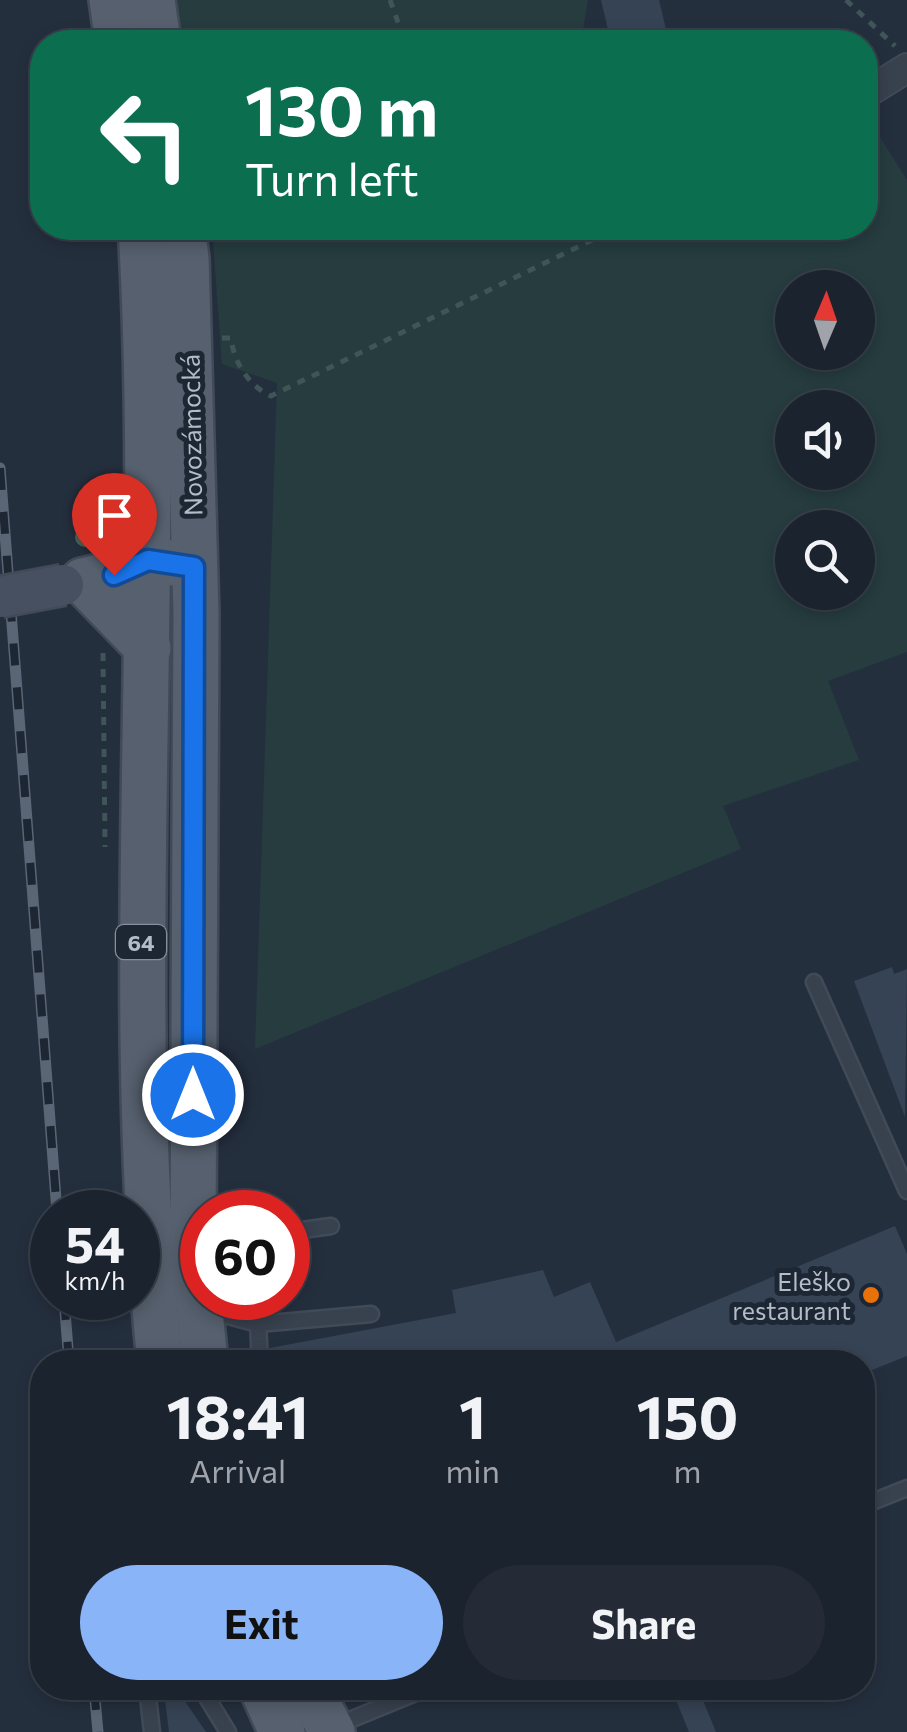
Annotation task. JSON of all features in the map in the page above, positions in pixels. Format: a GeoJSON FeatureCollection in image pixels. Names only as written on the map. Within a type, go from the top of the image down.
{"type":"FeatureCollection","features":[{"type":"Feature","properties":{"kind":"main road"},"geometry":{"type":"LineString","coordinates":[[112,0],[116,30]]}},
{"type":"Feature","properties":{"kind":"main road"},"geometry":{"type":"LineString","coordinates":[[152,0],[156,30]]}},
{"type":"Feature","properties":{"kind":"main road","name":"Novozámocká"},"geometry":{"type":"LineString","coordinates":[[142,240],[148,648],[140,985],[146,1236],[159,1350]]}},
{"type":"Feature","properties":{"kind":"main road","name":"Novozámocká"},"geometry":{"type":"LineString","coordinates":[[183,240],[194,567],[193,1190]]}},
{"type":"Feature","properties":{"kind":"main road"},"geometry":{"type":"LineString","coordinates":[[0,597],[114,575],[148,560],[194,567]]}},
{"type":"Feature","properties":{"kind":"main road"},"geometry":{"type":"LineString","coordinates":[[73,583],[148,648]]}},
{"type":"Feature","properties":{"kind":"main road","name":"Novozámocká"},"geometry":{"type":"LineString","coordinates":[[200,1320],[203,1350]]}},
{"type":"Feature","properties":{"kind":"main road"},"geometry":{"type":"LineString","coordinates":[[267,1700],[282,1732]]}},
{"type":"Feature","properties":{"kind":"main road"},"geometry":{"type":"LineString","coordinates":[[314,1700],[328,1731]]}},
{"type":"Feature","properties":{"kind":"street"},"geometry":{"type":"LineString","coordinates":[[878,84],[906,62]]}},
{"type":"Feature","properties":{"kind":"lane"},"geometry":{"type":"LineString","coordinates":[[814,982],[907,1190]]}},
{"type":"Feature","properties":{"kind":"lane"},"geometry":{"type":"LineString","coordinates":[[310,1229],[331,1226]]}},
{"type":"Feature","properties":{"kind":"lane"},"geometry":{"type":"LineString","coordinates":[[244,1320],[371,1314]]}},
{"type":"Feature","properties":{"kind":"lane"},"geometry":{"type":"LineString","coordinates":[[252,1322],[258,1350]]}},
{"type":"Feature","properties":{"kind":"lane"},"geometry":{"type":"LineString","coordinates":[[875,1501],[907,1488]]}},
{"type":"Feature","properties":{"kind":"lane"},"geometry":{"type":"LineString","coordinates":[[148,1700],[152,1732]]}},
{"type":"Feature","properties":{"kind":"lane"},"geometry":{"type":"LineString","coordinates":[[208,1700],[228,1732]]}},
{"type":"Feature","properties":{"kind":"lane"},"geometry":{"type":"LineString","coordinates":[[328,1731],[400,1700]]}},
{"type":"Feature","properties":{"kind":"path"},"geometry":{"type":"LineString","coordinates":[[390,0],[401,30]]}},
{"type":"Feature","properties":{"kind":"path"},"geometry":{"type":"LineString","coordinates":[[846,0],[875,30]]}},
{"type":"Feature","properties":{"kind":"path"},"geometry":{"type":"LineString","coordinates":[[878,33],[906,62]]}},
{"type":"Feature","properties":{"kind":"path"},"geometry":{"type":"LineString","coordinates":[[214,338],[231,338],[233,352],[255,388],[271,396],[592,240]]}},
{"type":"Feature","properties":{"kind":"green space"},"geometry":{"type":"Polygon","coordinates":[[[176,0],[588,0],[583,30],[181,30],[176,0]]]}},
{"type":"Feature","properties":{"kind":"green space"},"geometry":{"type":"Polygon","coordinates":[[[878,134],[907,180],[907,652],[828,681],[859,760],[723,806],[741,849],[255,1049],[277,383],[222,364],[213,240],[878,240],[878,134]]]}},
{"type":"Feature","properties":{"kind":"building"},"geometry":{"type":"Polygon","coordinates":[[[601,0],[659,0],[666,30],[608,30],[601,0]]]}},
{"type":"Feature","properties":{"kind":"building"},"geometry":{"type":"Polygon","coordinates":[[[892,967],[894,974],[907,969],[905,1117],[854,981],[892,967]]]}},
{"type":"Feature","properties":{"kind":"building"},"geometry":{"type":"Polygon","coordinates":[[[895,1226],[907,1254],[907,1356],[875,1369],[875,1350],[270,1348],[456,1313],[452,1290],[543,1270],[554,1297],[590,1282],[616,1342],[895,1226]]]}},
{"type":"Feature","properties":{"kind":"building"},"geometry":{"type":"Polygon","coordinates":[[[165,1700],[184,1700],[206,1732],[169,1732],[165,1700]]]}},
{"type":"Feature","properties":{"kind":"building"},"geometry":{"type":"Polygon","coordinates":[[[676,1700],[703,1700],[716,1732],[689,1732],[676,1700]]]}},
{"type":"Feature","properties":{"kind":"railway"},"geometry":{"type":"LineString","coordinates":[[0,468],[55,1190]]}},
{"type":"Feature","properties":{"kind":"railway"},"geometry":{"type":"LineString","coordinates":[[66,1320],[68,1350]]}},
{"type":"Feature","properties":{"kind":"railway"},"geometry":{"type":"LineString","coordinates":[[95,1700],[98,1732]]}},
{"type":"Feature","properties":{"kind":"place","name":"Eleško restaurant"},"geometry":{"type":"Point","coordinates":[871,1295]}},
{"type":"Feature","properties":{"kind":"route"},"geometry":{"type":"LineString","coordinates":[[114,575],[148,560],[194,567],[193,1095]]}}]}
